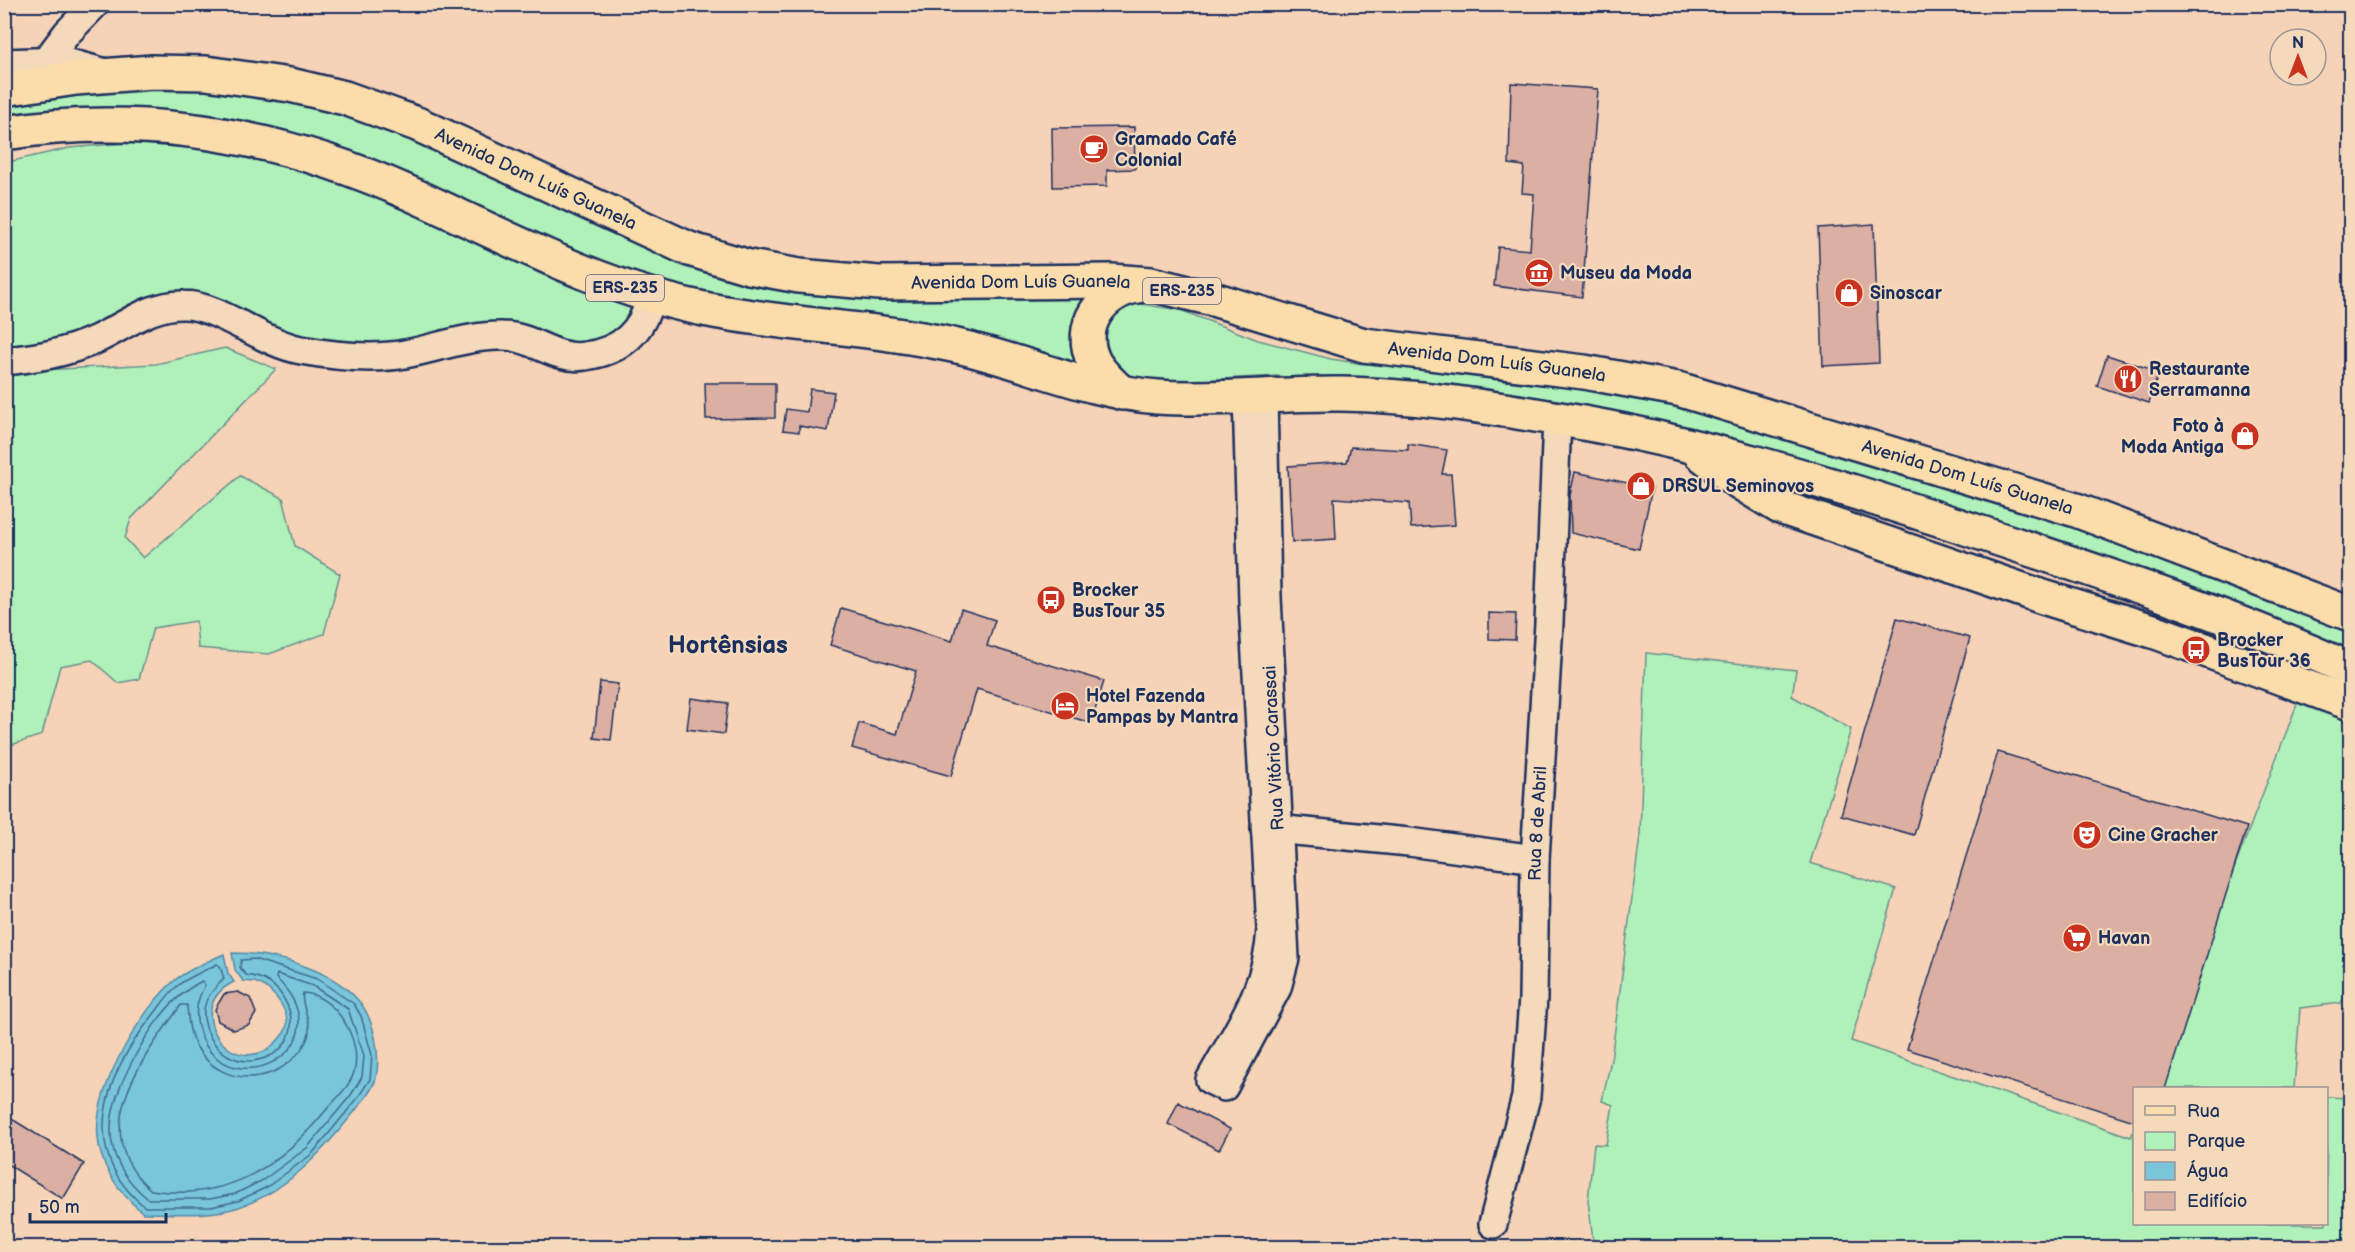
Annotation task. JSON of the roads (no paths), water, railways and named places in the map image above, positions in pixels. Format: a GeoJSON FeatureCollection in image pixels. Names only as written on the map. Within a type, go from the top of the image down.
{"type":"FeatureCollection","features":[{"type":"Feature","properties":{"kind":"main road","name":"Avenida Dom Luís Guanela"},"geometry":{"type":"LineString","coordinates":[[4,88],[112,75],[206,73],[290,85],[345,98],[417,124],[689,249],[749,267],[799,276],[879,284],[1111,281],[1151,284],[1213,299],[1364,345],[1584,372],[1678,389],[2076,510],[2350,614]]}},
{"type":"Feature","properties":{"kind":"main road","name":"ERS-235"},"geometry":{"type":"LineString","coordinates":[[4,134],[83,124],[135,124],[239,136],[338,164],[404,191],[553,260],[651,297],[787,323],[953,345],[1122,393],[1164,398],[1255,395],[1392,397],[1557,418],[1687,443],[1768,464],[2008,542],[2165,597],[2350,669]]}},
{"type":"Feature","properties":{"kind":"main road"},"geometry":{"type":"LineString","coordinates":[[1122,393],[1094,361],[1089,344],[1090,322],[1100,304],[1115,292],[1151,284]]}},
{"type":"Feature","properties":{"kind":"main road"},"geometry":{"type":"LineString","coordinates":[[1687,443],[1731,477],[1780,507],[2043,597],[2156,632],[2350,703]]}},
{"type":"Feature","properties":{"kind":"main road"},"geometry":{"type":"LineString","coordinates":[[2008,542],[2043,597]]}},
{"type":"Feature","properties":{"kind":"street"},"geometry":{"type":"LineString","coordinates":[[46,61],[67,33],[95,4]]}},
{"type":"Feature","properties":{"kind":"street"},"geometry":{"type":"LineString","coordinates":[[4,63],[46,61],[83,66],[112,75]]}},
{"type":"Feature","properties":{"kind":"street"},"geometry":{"type":"LineString","coordinates":[[4,361],[56,354],[95,340],[163,306],[185,304],[207,309],[260,337],[289,346],[345,356],[402,354],[502,336],[522,338],[562,356],[585,356],[614,348],[636,332],[646,315],[651,297]]}},
{"type":"Feature","properties":{"kind":"street","name":"Rua Vitório Carassai"},"geometry":{"type":"LineString","coordinates":[[1217,1084],[1266,971],[1270,929],[1272,828],[1255,395]]}},
{"type":"Feature","properties":{"kind":"street","name":"Rua 8 de Abril"},"geometry":{"type":"LineString","coordinates":[[1493,1224],[1526,1098],[1533,998],[1535,859],[1549,623],[1557,418]]}},
{"type":"Feature","properties":{"kind":"street"},"geometry":{"type":"LineString","coordinates":[[1272,828],[1535,859]]}},
{"type":"Feature","properties":{"kind":"water"},"geometry":{"type":"Polygon","coordinates":[[[232,953],[283,959],[317,971],[346,989],[364,1008],[372,1026],[378,1058],[376,1078],[365,1098],[327,1144],[301,1170],[272,1192],[239,1207],[216,1212],[143,1213],[123,1194],[109,1174],[101,1154],[98,1134],[99,1113],[104,1092],[130,1037],[161,994],[186,972],[224,954],[228,973],[234,982],[217,995],[211,1010],[212,1026],[220,1041],[233,1051],[249,1055],[266,1050],[283,1034],[287,1020],[281,1004],[264,986],[255,982],[243,981],[235,970],[232,953]]]}},
{"type":"Feature","properties":{"kind":"place","name":"Gramado Café Colonial"},"geometry":{"type":"Point","coordinates":[1094,149]}},
{"type":"Feature","properties":{"kind":"place","name":"Museu da Moda"},"geometry":{"type":"Point","coordinates":[1539,273]}},
{"type":"Feature","properties":{"kind":"place","name":"Sinoscar"},"geometry":{"type":"Point","coordinates":[1849,293]}},
{"type":"Feature","properties":{"kind":"place","name":"Restaurante Serramanna"},"geometry":{"type":"Point","coordinates":[2128,379]}},
{"type":"Feature","properties":{"kind":"place","name":"Foto à Moda Antiga"},"geometry":{"type":"Point","coordinates":[2245,436]}},
{"type":"Feature","properties":{"kind":"place","name":"DRSUL Seminovos"},"geometry":{"type":"Point","coordinates":[1641,486]}},
{"type":"Feature","properties":{"kind":"place","name":"Brocker BusTour 35"},"geometry":{"type":"Point","coordinates":[1051,600]}},
{"type":"Feature","properties":{"kind":"place","name":"Brocker BusTour 36"},"geometry":{"type":"Point","coordinates":[2196,650]}},
{"type":"Feature","properties":{"kind":"place","name":"Hotel Fazenda Pampas by Mantra"},"geometry":{"type":"Point","coordinates":[1065,706]}},
{"type":"Feature","properties":{"kind":"place","name":"Cine Gracher"},"geometry":{"type":"Point","coordinates":[2087,835]}},
{"type":"Feature","properties":{"kind":"place","name":"Havan"},"geometry":{"type":"Point","coordinates":[2077,938]}},
{"type":"Feature","properties":{"kind":"district","name":"Hortênsias"},"geometry":{"type":"Point","coordinates":[728,645]}}]}
